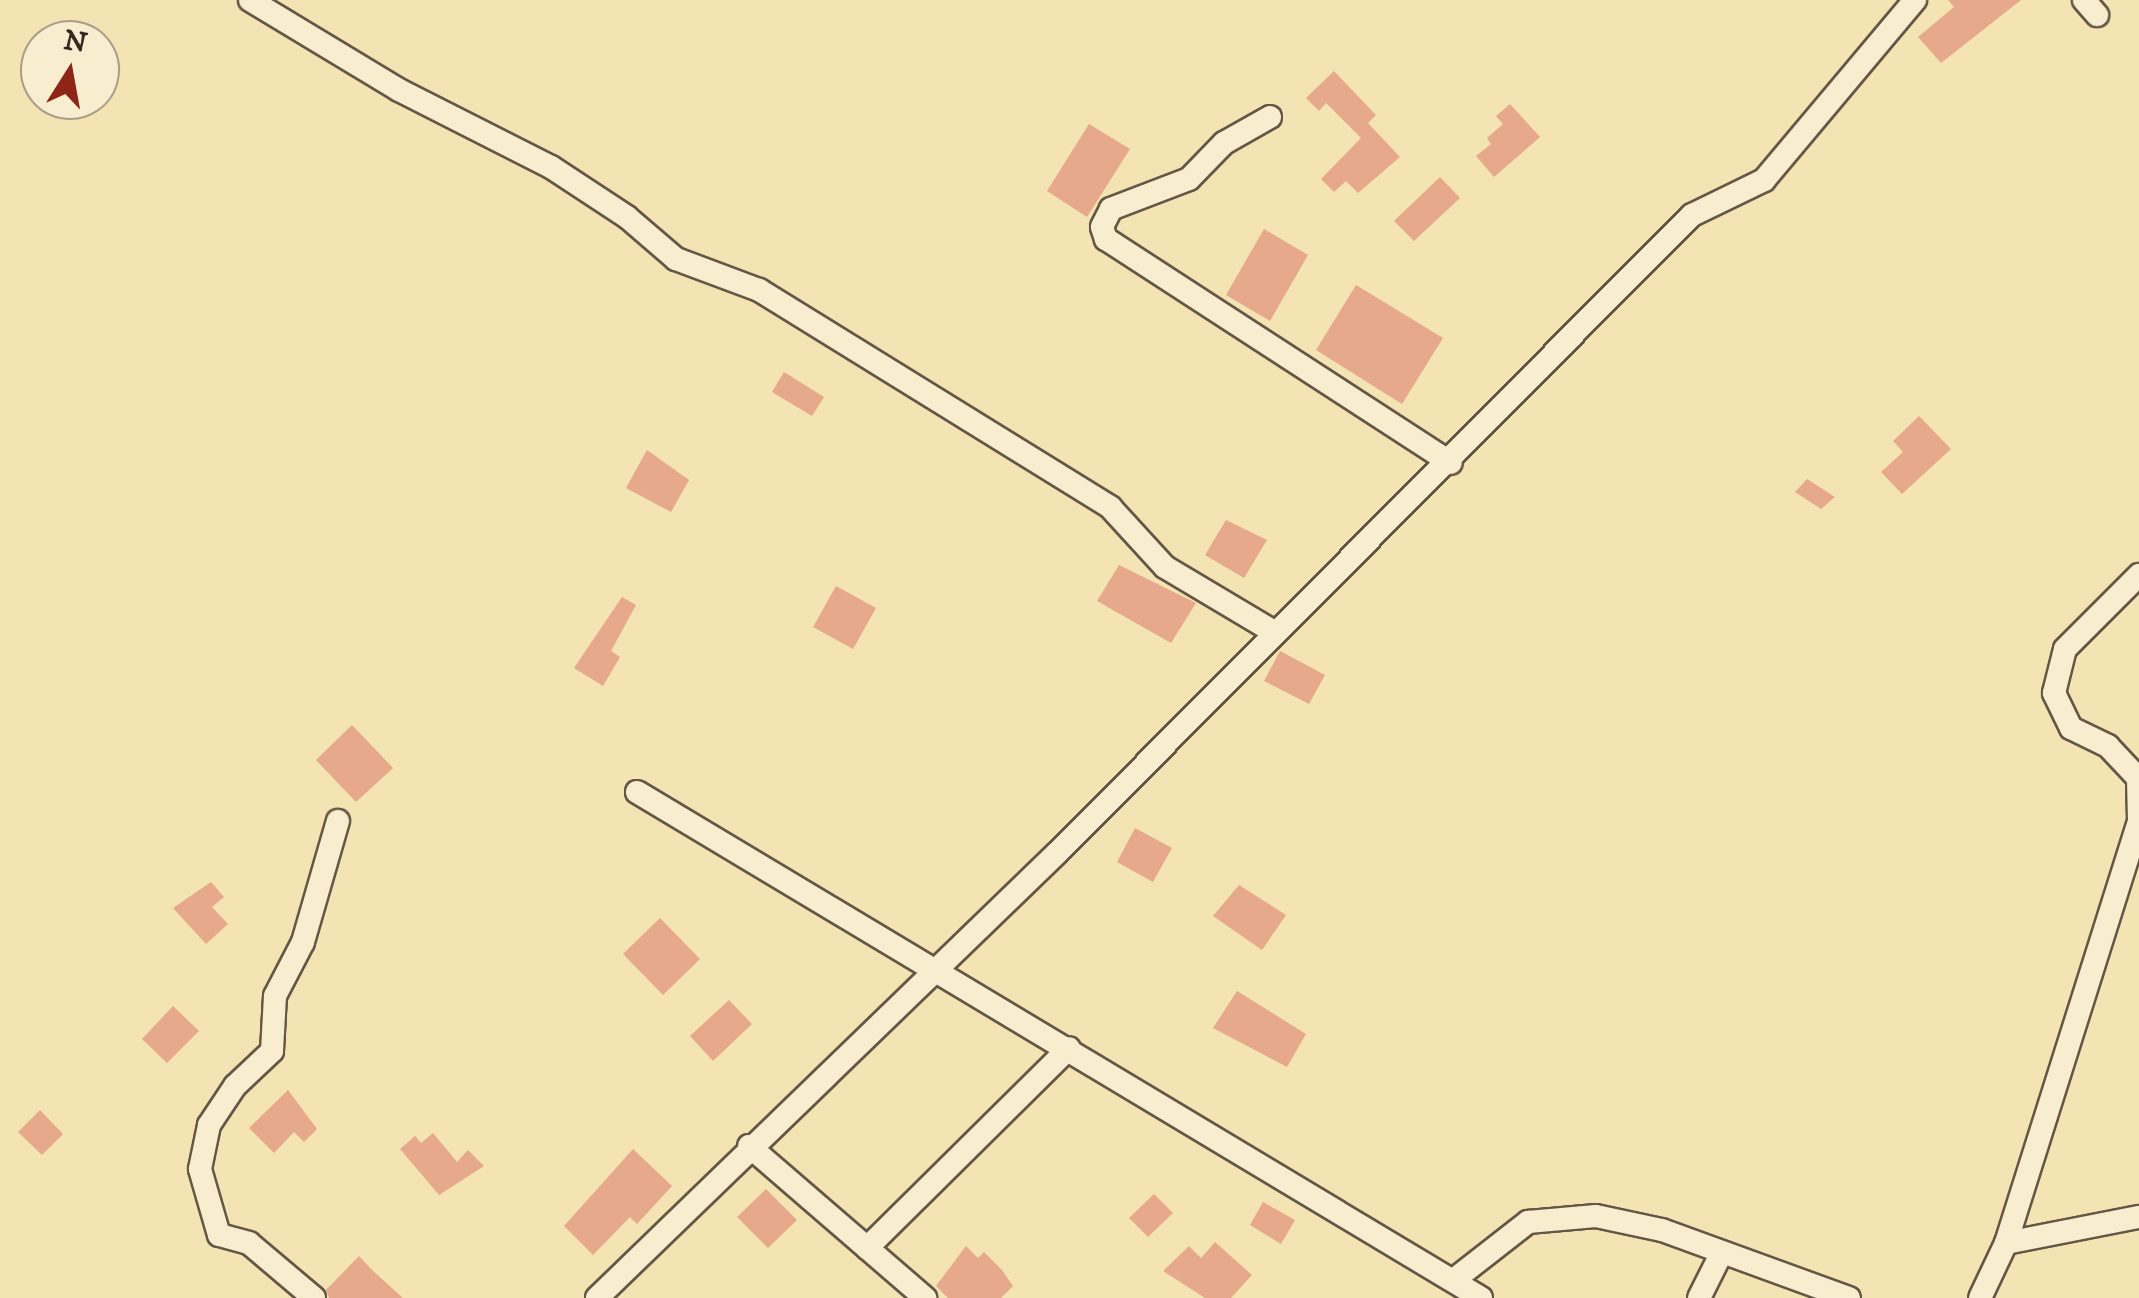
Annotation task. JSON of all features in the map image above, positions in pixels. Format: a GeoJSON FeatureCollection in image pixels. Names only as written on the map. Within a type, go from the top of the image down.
{"type":"FeatureCollection","features":[{"type":"Feature","properties":{"kind":"street"},"geometry":{"type":"LineString","coordinates":[[250,0],[399,90],[550,167],[627,216],[676,259],[759,290],[1110,507],[1166,567],[1274,632]]}},
{"type":"Feature","properties":{"kind":"street"},"geometry":{"type":"LineString","coordinates":[[597,1298],[748,1146],[792,1114],[1274,632],[1452,463],[1692,215],[1764,180],[1915,0]]}},
{"type":"Feature","properties":{"kind":"street"},"geometry":{"type":"LineString","coordinates":[[1270,117],[1224,143],[1189,179],[1111,209],[1102,227],[1106,239],[1452,463]]}},
{"type":"Feature","properties":{"kind":"street"},"geometry":{"type":"LineString","coordinates":[[1980,1298],[2006,1242],[2139,820],[2138,778],[2108,746],[2072,728],[2054,693],[2065,649],[2139,575]]}},
{"type":"Feature","properties":{"kind":"street"},"geometry":{"type":"LineString","coordinates":[[637,792],[940,968],[1481,1298]]}},
{"type":"Feature","properties":{"kind":"street"},"geometry":{"type":"LineString","coordinates":[[314,1298],[249,1243],[220,1235],[200,1169],[209,1125],[235,1086],[272,1050],[275,996],[303,942],[338,821]]}},
{"type":"Feature","properties":{"kind":"street"},"geometry":{"type":"LineString","coordinates":[[867,1248],[1069,1048]]}},
{"type":"Feature","properties":{"kind":"street"},"geometry":{"type":"LineString","coordinates":[[748,1146],[924,1298]]}},
{"type":"Feature","properties":{"kind":"street"},"geometry":{"type":"LineString","coordinates":[[1455,1279],[1544,1216],[1596,1216],[1722,1252],[1850,1298]]}},
{"type":"Feature","properties":{"kind":"street"},"geometry":{"type":"LineString","coordinates":[[2006,1242],[2134,1223]]}},
{"type":"Feature","properties":{"kind":"street"},"geometry":{"type":"LineString","coordinates":[[1699,1298],[1722,1252]]}},
{"type":"Feature","properties":{"kind":"building"},"geometry":{"type":"Polygon","coordinates":[[[1948,0],[2021,0],[1941,63],[1918,37],[1954,7],[1948,0]]]}},
{"type":"Feature","properties":{"kind":"building"},"geometry":{"type":"Polygon","coordinates":[[[1334,71],[1376,115],[1368,123],[1400,157],[1358,193],[1346,181],[1334,192],[1321,179],[1361,138],[1326,103],[1319,111],[1306,98],[1334,71]]]}},
{"type":"Feature","properties":{"kind":"building"},"geometry":{"type":"Polygon","coordinates":[[[1510,104],[1540,137],[1494,177],[1476,156],[1491,144],[1487,138],[1503,124],[1496,116],[1510,104]]]}},
{"type":"Feature","properties":{"kind":"building"},"geometry":{"type":"Polygon","coordinates":[[[1089,124],[1130,149],[1087,217],[1047,191],[1089,124]]]}},
{"type":"Feature","properties":{"kind":"building"},"geometry":{"type":"Polygon","coordinates":[[[1440,177],[1460,198],[1414,241],[1394,221],[1440,177]]]}},
{"type":"Feature","properties":{"kind":"building"},"geometry":{"type":"Polygon","coordinates":[[[1264,229],[1308,255],[1270,321],[1226,295],[1264,229]]]}},
{"type":"Feature","properties":{"kind":"building"},"geometry":{"type":"Polygon","coordinates":[[[1356,285],[1443,338],[1402,404],[1316,350],[1356,285]]]}},
{"type":"Feature","properties":{"kind":"building"},"geometry":{"type":"Polygon","coordinates":[[[784,372],[824,397],[812,416],[772,392],[784,372]]]}},
{"type":"Feature","properties":{"kind":"building"},"geometry":{"type":"Polygon","coordinates":[[[1919,416],[1951,449],[1902,494],[1881,472],[1903,452],[1893,441],[1919,416]]]}},
{"type":"Feature","properties":{"kind":"building"},"geometry":{"type":"Polygon","coordinates":[[[647,450],[689,480],[671,512],[626,488],[647,450]]]}},
{"type":"Feature","properties":{"kind":"building"},"geometry":{"type":"Polygon","coordinates":[[[1807,479],[1835,497],[1821,509],[1795,492],[1807,479]]]}},
{"type":"Feature","properties":{"kind":"building"},"geometry":{"type":"Polygon","coordinates":[[[1226,520],[1267,540],[1244,578],[1205,555],[1226,520]]]}},
{"type":"Feature","properties":{"kind":"building"},"geometry":{"type":"Polygon","coordinates":[[[1119,565],[1196,603],[1171,643],[1097,601],[1119,565]]]}},
{"type":"Feature","properties":{"kind":"building"},"geometry":{"type":"Polygon","coordinates":[[[836,586],[876,608],[853,649],[813,627],[836,586]]]}},
{"type":"Feature","properties":{"kind":"building"},"geometry":{"type":"Polygon","coordinates":[[[622,597],[636,605],[611,651],[620,657],[603,686],[574,668],[622,597]]]}},
{"type":"Feature","properties":{"kind":"building"},"geometry":{"type":"Polygon","coordinates":[[[1280,651],[1325,675],[1309,704],[1264,681],[1280,651]]]}},
{"type":"Feature","properties":{"kind":"building"},"geometry":{"type":"Polygon","coordinates":[[[352,725],[393,768],[356,802],[316,760],[352,725]]]}},
{"type":"Feature","properties":{"kind":"building"},"geometry":{"type":"Polygon","coordinates":[[[1135,828],[1172,848],[1153,882],[1117,862],[1135,828]]]}},
{"type":"Feature","properties":{"kind":"building"},"geometry":{"type":"Polygon","coordinates":[[[211,882],[224,897],[212,907],[228,924],[206,944],[173,908],[211,882]]]}},
{"type":"Feature","properties":{"kind":"building"},"geometry":{"type":"Polygon","coordinates":[[[1239,885],[1286,915],[1262,950],[1213,916],[1239,885]]]}},
{"type":"Feature","properties":{"kind":"building"},"geometry":{"type":"Polygon","coordinates":[[[660,918],[700,959],[663,995],[623,954],[660,918]]]}},
{"type":"Feature","properties":{"kind":"building"},"geometry":{"type":"Polygon","coordinates":[[[1237,991],[1306,1034],[1287,1067],[1213,1028],[1237,991]]]}},
{"type":"Feature","properties":{"kind":"building"},"geometry":{"type":"Polygon","coordinates":[[[729,1000],[752,1024],[713,1061],[690,1036],[729,1000]]]}},
{"type":"Feature","properties":{"kind":"building"},"geometry":{"type":"Polygon","coordinates":[[[173,1006],[199,1031],[167,1063],[142,1039],[173,1006]]]}},
{"type":"Feature","properties":{"kind":"building"},"geometry":{"type":"Polygon","coordinates":[[[288,1090],[317,1129],[304,1142],[294,1132],[274,1153],[249,1128],[288,1090]]]}},
{"type":"Feature","properties":{"kind":"building"},"geometry":{"type":"Polygon","coordinates":[[[40,1110],[63,1134],[42,1155],[18,1132],[40,1110]]]}},
{"type":"Feature","properties":{"kind":"building"},"geometry":{"type":"Polygon","coordinates":[[[433,1133],[457,1162],[468,1150],[484,1166],[439,1195],[400,1149],[415,1136],[421,1143],[433,1133]]]}},
{"type":"Feature","properties":{"kind":"building"},"geometry":{"type":"Polygon","coordinates":[[[633,1149],[672,1186],[637,1224],[630,1217],[593,1255],[564,1226],[633,1149]]]}},
{"type":"Feature","properties":{"kind":"building"},"geometry":{"type":"Polygon","coordinates":[[[766,1189],[797,1220],[768,1248],[737,1217],[766,1189]]]}},
{"type":"Feature","properties":{"kind":"building"},"geometry":{"type":"Polygon","coordinates":[[[1154,1194],[1173,1213],[1148,1237],[1129,1218],[1154,1194]]]}},
{"type":"Feature","properties":{"kind":"building"},"geometry":{"type":"Polygon","coordinates":[[[1263,1202],[1295,1220],[1281,1244],[1250,1225],[1263,1202]]]}},
{"type":"Feature","properties":{"kind":"building"},"geometry":{"type":"Polygon","coordinates":[[[1215,1242],[1252,1275],[1231,1298],[1205,1298],[1163,1271],[1189,1246],[1201,1258],[1215,1242]]]}},
{"type":"Feature","properties":{"kind":"building"},"geometry":{"type":"Polygon","coordinates":[[[966,1246],[978,1258],[984,1252],[1013,1286],[1001,1298],[948,1298],[936,1286],[966,1246]]]}},
{"type":"Feature","properties":{"kind":"building"},"geometry":{"type":"Polygon","coordinates":[[[359,1256],[403,1298],[329,1298],[326,1290],[359,1256]]]}}]}
